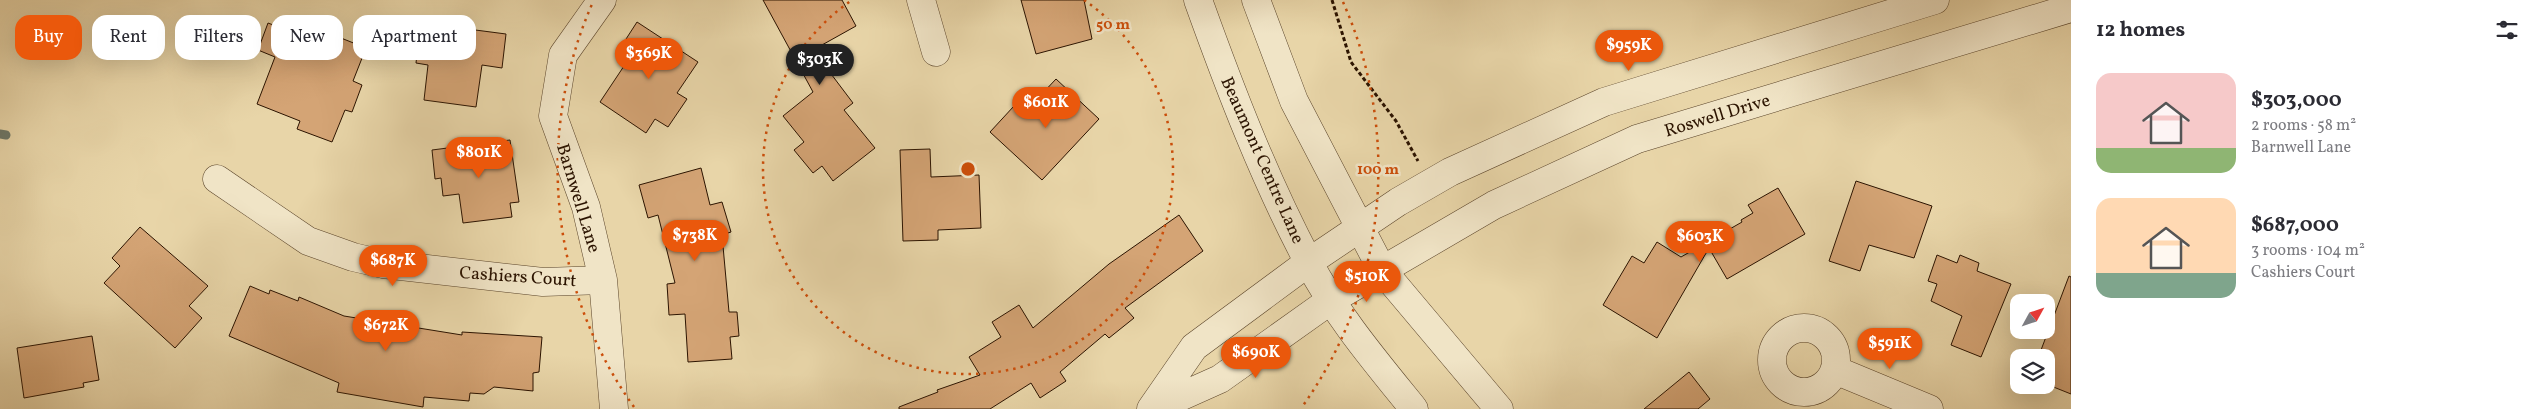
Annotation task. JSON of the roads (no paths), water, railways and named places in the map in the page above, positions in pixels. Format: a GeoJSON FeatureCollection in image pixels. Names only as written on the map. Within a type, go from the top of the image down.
{"type":"FeatureCollection","features":[{"type":"Feature","properties":{"kind":"street","name":"Barnwell Lane"},"geometry":{"type":"LineString","coordinates":[[602,0],[563,55],[553,116],[586,207],[603,280],[614,409]]}},
{"type":"Feature","properties":{"kind":"street"},"geometry":{"type":"LineString","coordinates":[[921,0],[936,52]]}},
{"type":"Feature","properties":{"kind":"street","name":"Beaumont Centre Lane"},"geometry":{"type":"LineString","coordinates":[[1198,0],[1221,64],[1275,193],[1308,262],[1331,300],[1414,409]]}},
{"type":"Feature","properties":{"kind":"street"},"geometry":{"type":"LineString","coordinates":[[1256,0],[1294,101],[1382,270],[1499,409]]}},
{"type":"Feature","properties":{"kind":"street"},"geometry":{"type":"LineString","coordinates":[[1152,409],[1194,347],[1308,262],[1398,202],[1450,172],[1604,102],[1935,0]]}},
{"type":"Feature","properties":{"kind":"street","name":"Roswell Drive"},"geometry":{"type":"LineString","coordinates":[[1152,409],[1220,379],[1331,300],[1494,206],[1637,139],[2071,8]]}},
{"type":"Feature","properties":{"kind":"street","name":"Cashiers Court"},"geometry":{"type":"LineString","coordinates":[[217,179],[308,241],[353,257],[383,264],[542,282],[603,280]]}},
{"type":"Feature","properties":{"kind":"street"},"geometry":{"type":"LineString","coordinates":[[1835,370],[1929,409]]}},
{"type":"Feature","properties":{"kind":"waterway"},"geometry":{"type":"LineString","coordinates":[[0,134],[6,135]]}}]}
